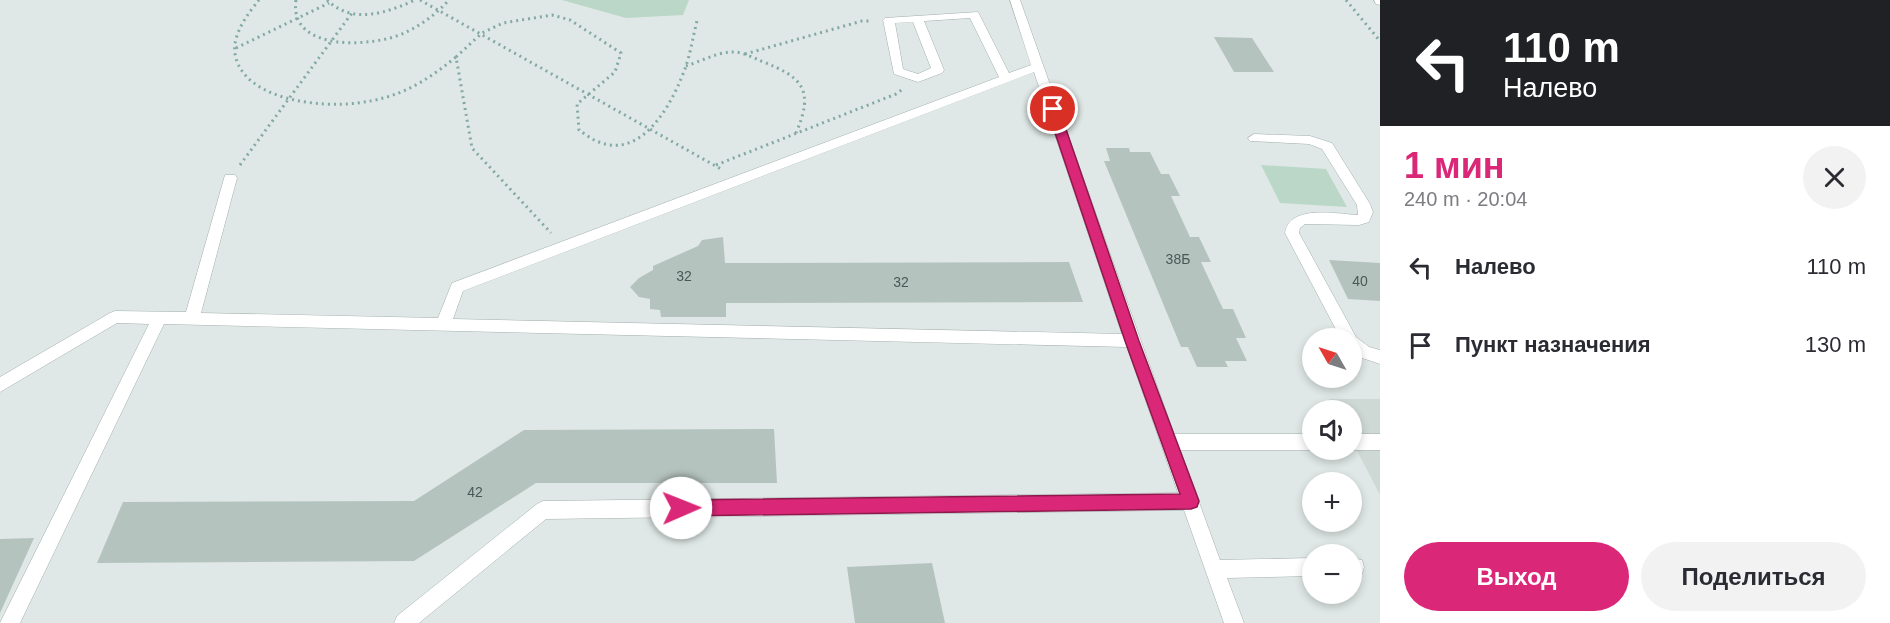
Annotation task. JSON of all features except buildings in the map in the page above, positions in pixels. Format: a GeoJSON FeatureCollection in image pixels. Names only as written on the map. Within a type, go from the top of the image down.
{"type":"FeatureCollection","features":[{"type":"Feature","properties":{"kind":"lane"},"geometry":{"type":"LineString","coordinates":[[970,0],[974,14],[1005,78]]}},
{"type":"Feature","properties":{"kind":"lane"},"geometry":{"type":"LineString","coordinates":[[1014,0],[1039,66],[1132,341],[1234,623]]}},
{"type":"Feature","properties":{"kind":"lane"},"geometry":{"type":"LineString","coordinates":[[917,18],[938,70],[918,78],[898,71],[889,20],[917,18],[974,14]]}},
{"type":"Feature","properties":{"kind":"lane"},"geometry":{"type":"LineString","coordinates":[[443,325],[457,287],[1039,66]]}},
{"type":"Feature","properties":{"kind":"lane"},"geometry":{"type":"LineString","coordinates":[[1254,138],[1310,140],[1327,146],[1364,204],[1366,212],[1364,218],[1359,220],[1303,219],[1295,223],[1292,228],[1292,233],[1343,328]]}},
{"type":"Feature","properties":{"kind":"lane"},"geometry":{"type":"LineString","coordinates":[[192,319],[230,177]]}},
{"type":"Feature","properties":{"kind":"lane"},"geometry":{"type":"LineString","coordinates":[[0,385],[115,317],[1132,341]]}},
{"type":"Feature","properties":{"kind":"lane"},"geometry":{"type":"LineString","coordinates":[[10,623],[160,318]]}},
{"type":"Feature","properties":{"kind":"lane"},"geometry":{"type":"LineString","coordinates":[[1362,350],[1380,357]]}},
{"type":"Feature","properties":{"kind":"lane"},"geometry":{"type":"LineString","coordinates":[[1169,442],[1302,442]]}},
{"type":"Feature","properties":{"kind":"lane"},"geometry":{"type":"LineString","coordinates":[[1362,442],[1380,442]]}},
{"type":"Feature","properties":{"kind":"lane"},"geometry":{"type":"LineString","coordinates":[[404,623],[543,510],[1191,501]]}},
{"type":"Feature","properties":{"kind":"lane"},"geometry":{"type":"LineString","coordinates":[[1216,569],[1302,567]]}},
{"type":"Feature","properties":{"kind":"path"},"geometry":{"type":"LineString","coordinates":[[259,0],[247,15],[237,38],[235,53],[244,74],[252,81],[269,93],[288,99],[357,103],[409,90],[426,81],[482,33],[517,19],[552,15],[570,20],[589,30],[621,53],[615,72],[577,104],[576,117],[579,130],[590,140],[612,146],[630,144],[652,130],[686,66],[697,21]]}},
{"type":"Feature","properties":{"kind":"path"},"geometry":{"type":"LineString","coordinates":[[296,0],[294,12],[302,26],[315,35],[331,41],[353,44],[397,36],[439,11],[449,0]]}},
{"type":"Feature","properties":{"kind":"path"},"geometry":{"type":"LineString","coordinates":[[236,48],[328,1],[352,13],[372,16],[415,0]]}},
{"type":"Feature","properties":{"kind":"path"},"geometry":{"type":"LineString","coordinates":[[420,0],[740,180]]}},
{"type":"Feature","properties":{"kind":"path"},"geometry":{"type":"LineString","coordinates":[[1346,0],[1380,41]]}},
{"type":"Feature","properties":{"kind":"path"},"geometry":{"type":"LineString","coordinates":[[230,177],[352,13]]}},
{"type":"Feature","properties":{"kind":"path"},"geometry":{"type":"LineString","coordinates":[[744,54],[862,21],[889,20]]}},
{"type":"Feature","properties":{"kind":"path"},"geometry":{"type":"LineString","coordinates":[[686,66],[730,52],[744,54],[789,72],[802,90],[806,112],[795,134]]}},
{"type":"Feature","properties":{"kind":"path"},"geometry":{"type":"LineString","coordinates":[[456,57],[472,148],[564,246]]}},
{"type":"Feature","properties":{"kind":"path"},"geometry":{"type":"LineString","coordinates":[[715,166],[896,94],[918,78]]}},
{"type":"Feature","properties":{"kind":"shaded area"},"geometry":{"type":"Polygon","coordinates":[[[1380,399],[1380,495],[1362,460],[1362,400],[1330,400],[1380,399]]]}},
{"type":"Feature","properties":{"kind":"green space"},"geometry":{"type":"Polygon","coordinates":[[[562,0],[689,0],[683,15],[626,18],[562,0]]]}},
{"type":"Feature","properties":{"kind":"green space"},"geometry":{"type":"Polygon","coordinates":[[[1261,165],[1326,169],[1347,207],[1280,203],[1261,165]]]}},
{"type":"Feature","properties":{"kind":"route"},"geometry":{"type":"LineString","coordinates":[[681,508],[1191,501],[1132,341],[1053,109]]}}]}
